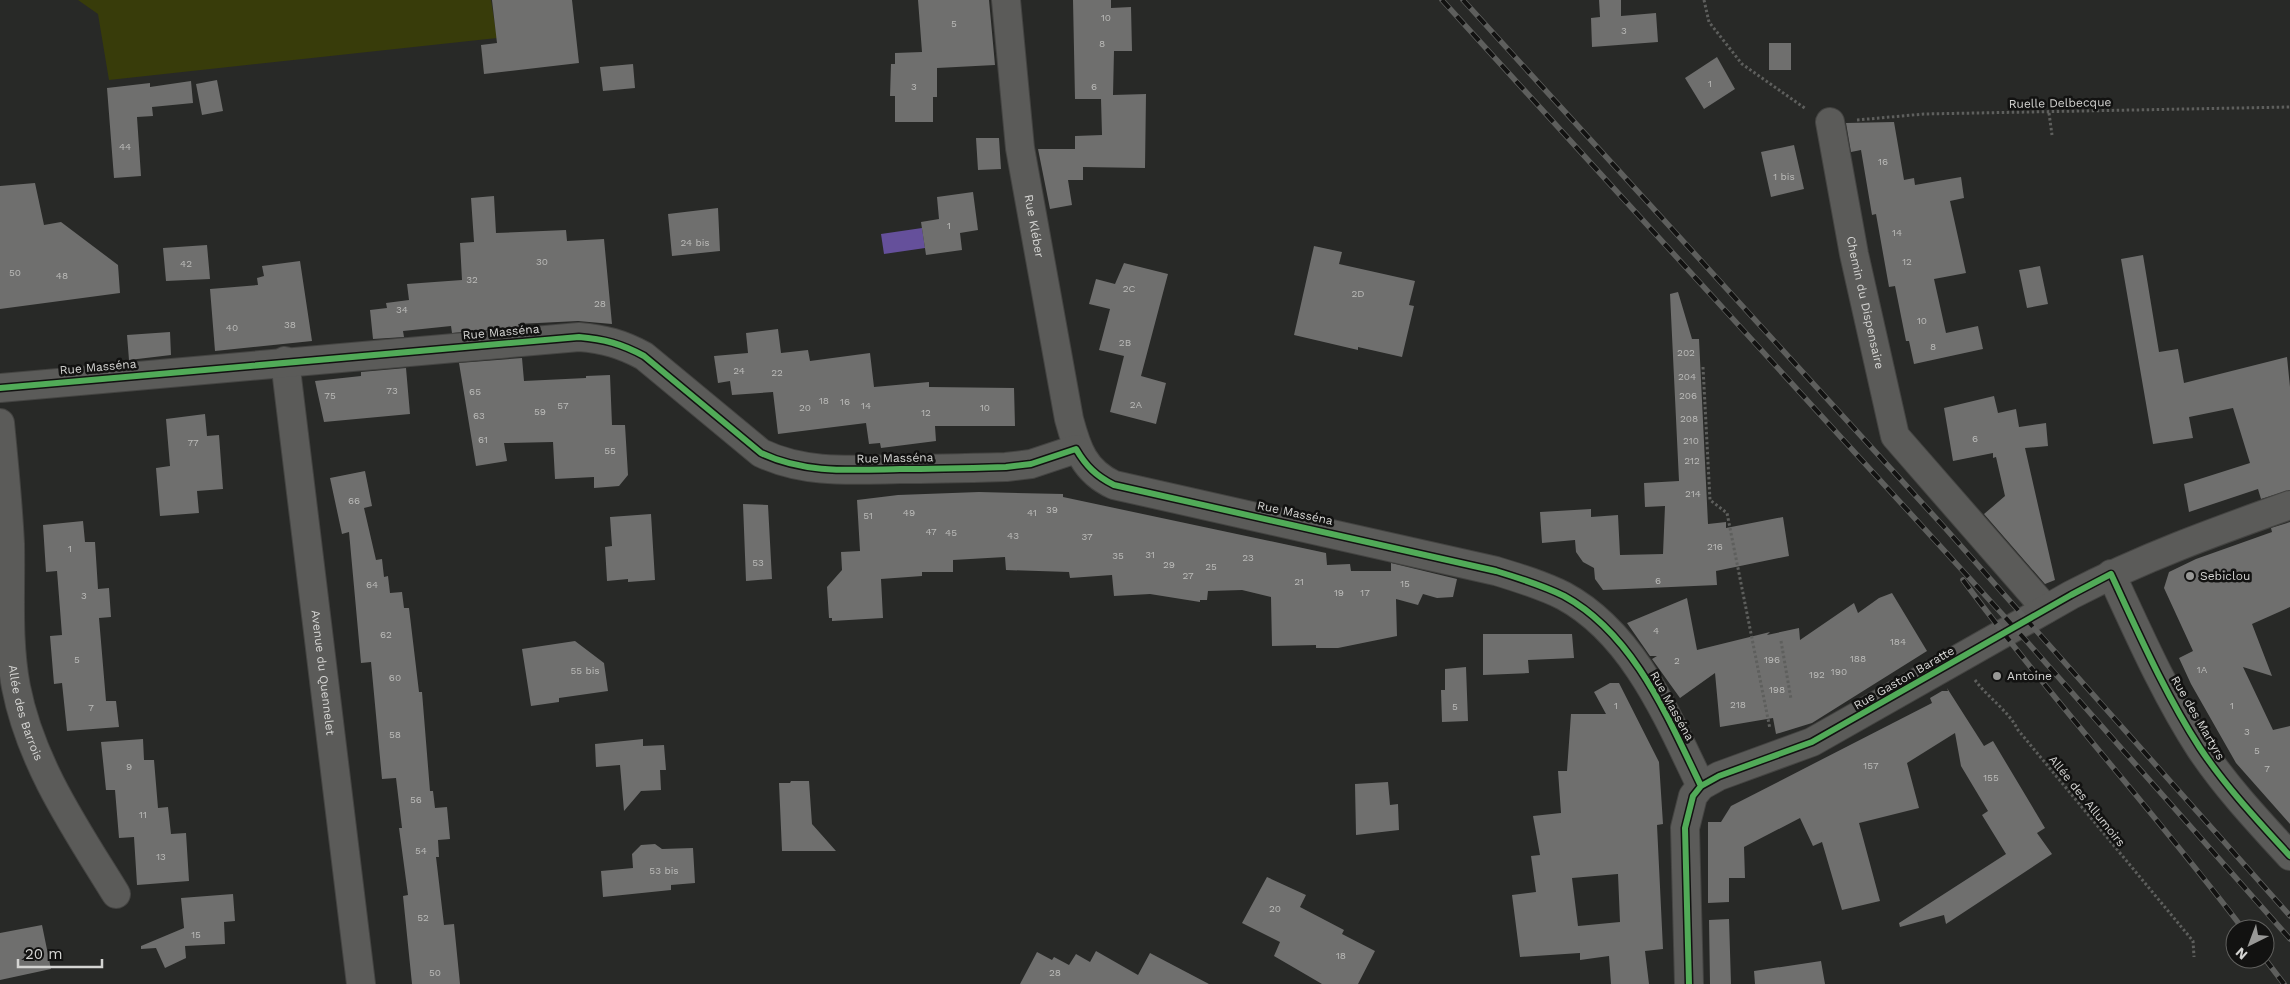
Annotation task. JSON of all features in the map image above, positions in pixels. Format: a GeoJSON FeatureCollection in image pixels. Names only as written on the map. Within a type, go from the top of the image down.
{"type":"FeatureCollection","features":[{"type":"Feature","properties":{"kind":"street","name":"Rue Kléber"},"geometry":{"type":"LineString","coordinates":[[1006,0],[1020,148],[1069,419],[1076,448]]}},
{"type":"Feature","properties":{"kind":"street","name":"Chemin du Dispensaire"},"geometry":{"type":"LineString","coordinates":[[1830,122],[1854,254],[1895,436],[2046,609]]}},
{"type":"Feature","properties":{"kind":"street","name":"Rue Masséna"},"geometry":{"type":"LineString","coordinates":[[0,388],[285,361],[579,337],[605,339],[625,346],[644,356],[761,453],[782,463],[808,468],[836,470],[1006,467],[1031,464],[1076,448],[1086,466],[1101,479],[1114,485],[1486,568],[1541,586],[1565,597],[1607,630],[1632,660],[1659,702],[1701,786]]}},
{"type":"Feature","properties":{"kind":"street","name":"Avenue du Quennelet"},"geometry":{"type":"LineString","coordinates":[[285,361],[361,984]]}},
{"type":"Feature","properties":{"kind":"street","name":"Allée des Barrois"},"geometry":{"type":"LineString","coordinates":[[0,422],[10,544],[10,633],[16,689],[26,724],[42,767],[67,815],[116,894]]}},
{"type":"Feature","properties":{"kind":"street","name":"Rue Gaston Baratte"},"geometry":{"type":"LineString","coordinates":[[1701,786],[1719,776],[1776,757],[1812,742],[2111,574],[2162,551],[2290,505]]}},
{"type":"Feature","properties":{"kind":"street","name":"Rue des Martyrs"},"geometry":{"type":"LineString","coordinates":[[2111,574],[2180,713],[2199,746],[2235,795],[2290,856]]}},
{"type":"Feature","properties":{"kind":"street"},"geometry":{"type":"LineString","coordinates":[[1689,984],[1685,828],[1691,802],[1701,786]]}},
{"type":"Feature","properties":{"kind":"path"},"geometry":{"type":"LineString","coordinates":[[1704,0],[1709,22],[1742,64],[1805,109],[1830,122]]}},
{"type":"Feature","properties":{"kind":"path"},"geometry":{"type":"LineString","coordinates":[[2049,112],[2052,135]]}},
{"type":"Feature","properties":{"kind":"path"},"geometry":{"type":"LineString","coordinates":[[1703,367],[1710,500],[1727,514],[1776,757]]}},
{"type":"Feature","properties":{"kind":"path"},"geometry":{"type":"LineString","coordinates":[[1781,642],[1791,699]]}},
{"type":"Feature","properties":{"kind":"green space"},"geometry":{"type":"Polygon","coordinates":[[[78,0],[491,0],[497,38],[109,80],[98,14],[78,0]]]}},
{"type":"Feature","properties":{"kind":"shaded area"},"geometry":{"type":"Polygon","coordinates":[[[922,228],[925,248],[884,254],[881,234],[922,228]]]}},
{"type":"Feature","properties":{"kind":"building"},"geometry":{"type":"Polygon","coordinates":[[[492,0],[572,0],[579,63],[484,74],[481,45],[497,43],[492,0]]]}},
{"type":"Feature","properties":{"kind":"building"},"geometry":{"type":"Polygon","coordinates":[[[918,0],[989,0],[995,65],[937,68],[937,97],[933,97],[933,122],[895,122],[895,96],[890,96],[891,64],[895,64],[895,53],[922,52],[918,0]]]}},
{"type":"Feature","properties":{"kind":"building"},"geometry":{"type":"Polygon","coordinates":[[[1073,0],[1111,0],[1111,8],[1131,7],[1132,51],[1114,51],[1113,95],[1146,94],[1145,168],[1083,167],[1083,180],[1068,180],[1072,205],[1050,209],[1038,149],[1075,149],[1075,136],[1102,135],[1101,99],[1075,99],[1073,0]]]}},
{"type":"Feature","properties":{"kind":"building"},"geometry":{"type":"Polygon","coordinates":[[[1599,0],[1621,0],[1621,16],[1656,13],[1658,42],[1592,47],[1591,18],[1600,17],[1599,0]]]}},
{"type":"Feature","properties":{"kind":"building"},"geometry":{"type":"Polygon","coordinates":[[[1769,43],[1791,43],[1791,70],[1769,70],[1769,43]]]}},
{"type":"Feature","properties":{"kind":"building"},"geometry":{"type":"Polygon","coordinates":[[[1717,57],[1735,89],[1704,109],[1685,78],[1717,57]]]}},
{"type":"Feature","properties":{"kind":"building"},"geometry":{"type":"Polygon","coordinates":[[[633,64],[635,88],[603,91],[600,67],[633,64]]]}},
{"type":"Feature","properties":{"kind":"building"},"geometry":{"type":"Polygon","coordinates":[[[217,80],[223,111],[202,115],[196,84],[217,80]]]}},
{"type":"Feature","properties":{"kind":"building"},"geometry":{"type":"Polygon","coordinates":[[[191,81],[193,103],[152,107],[153,116],[137,117],[141,176],[114,178],[107,88],[150,83],[150,87],[191,81]]]}},
{"type":"Feature","properties":{"kind":"building"},"geometry":{"type":"Polygon","coordinates":[[[1894,122],[1904,180],[1914,178],[1915,185],[1961,177],[1964,198],[1950,201],[1966,273],[1934,279],[1946,333],[1978,326],[1983,349],[1914,364],[1909,341],[1906,341],[1895,286],[1889,287],[1876,214],[1872,215],[1861,150],[1851,152],[1846,123],[1894,122]]]}},
{"type":"Feature","properties":{"kind":"building"},"geometry":{"type":"Polygon","coordinates":[[[976,138],[999,138],[1001,169],[978,170],[976,138]]]}},
{"type":"Feature","properties":{"kind":"building"},"geometry":{"type":"Polygon","coordinates":[[[1794,145],[1804,189],[1771,197],[1761,152],[1794,145]]]}},
{"type":"Feature","properties":{"kind":"building"},"geometry":{"type":"Polygon","coordinates":[[[35,183],[44,225],[61,222],[118,265],[120,293],[0,309],[0,186],[35,183]]]}},
{"type":"Feature","properties":{"kind":"building"},"geometry":{"type":"Polygon","coordinates":[[[973,192],[978,230],[960,233],[962,250],[926,255],[921,222],[939,219],[937,197],[973,192]]]}},
{"type":"Feature","properties":{"kind":"building"},"geometry":{"type":"Polygon","coordinates":[[[494,196],[496,233],[566,230],[567,241],[604,239],[612,324],[578,321],[518,324],[519,327],[452,333],[451,326],[403,331],[404,337],[373,339],[370,310],[387,308],[386,303],[409,300],[407,284],[462,280],[460,243],[474,242],[471,198],[494,196]]]}},
{"type":"Feature","properties":{"kind":"building"},"geometry":{"type":"Polygon","coordinates":[[[718,208],[720,251],[672,256],[668,214],[718,208]]]}},
{"type":"Feature","properties":{"kind":"building"},"geometry":{"type":"Polygon","coordinates":[[[207,245],[210,279],[166,281],[163,248],[207,245]]]}},
{"type":"Feature","properties":{"kind":"building"},"geometry":{"type":"Polygon","coordinates":[[[1314,246],[1342,252],[1339,264],[1415,281],[1409,305],[1414,306],[1402,357],[1358,347],[1358,350],[1294,335],[1314,246]]]}},
{"type":"Feature","properties":{"kind":"building"},"geometry":{"type":"Polygon","coordinates":[[[2143,255],[2159,352],[2178,349],[2184,383],[2287,357],[2290,387],[2290,490],[2261,499],[2258,489],[2189,512],[2184,484],[2250,463],[2233,408],[2189,417],[2193,438],[2153,444],[2121,259],[2143,255]]]}},
{"type":"Feature","properties":{"kind":"building"},"geometry":{"type":"Polygon","coordinates":[[[300,261],[312,341],[215,351],[210,289],[258,285],[257,278],[264,276],[262,266],[300,261]]]}},
{"type":"Feature","properties":{"kind":"building"},"geometry":{"type":"Polygon","coordinates":[[[1124,263],[1168,274],[1141,376],[1166,383],[1156,424],[1110,412],[1124,356],[1099,350],[1110,309],[1089,304],[1096,279],[1115,284],[1124,263]]]}},
{"type":"Feature","properties":{"kind":"building"},"geometry":{"type":"Polygon","coordinates":[[[2040,266],[2048,304],[2027,308],[2019,270],[2040,266]]]}},
{"type":"Feature","properties":{"kind":"building"},"geometry":{"type":"Polygon","coordinates":[[[1678,292],[1692,339],[1699,339],[1708,524],[1726,522],[1726,528],[1783,517],[1789,556],[1716,571],[1717,585],[1603,590],[1595,579],[1594,568],[1583,562],[1576,552],[1575,540],[1542,543],[1540,512],[1591,509],[1591,517],[1618,515],[1620,555],[1663,554],[1665,506],[1645,507],[1644,483],[1679,481],[1670,294],[1678,292]]]}},
{"type":"Feature","properties":{"kind":"building"},"geometry":{"type":"Polygon","coordinates":[[[778,329],[781,353],[808,350],[810,361],[870,353],[874,387],[929,382],[929,387],[1014,388],[1015,426],[935,426],[936,441],[881,448],[880,443],[869,444],[866,423],[778,434],[773,392],[732,395],[730,381],[718,383],[714,356],[748,353],[746,333],[778,329]]]}},
{"type":"Feature","properties":{"kind":"building"},"geometry":{"type":"Polygon","coordinates":[[[170,332],[171,355],[129,360],[127,335],[170,332]]]}},
{"type":"Feature","properties":{"kind":"building"},"geometry":{"type":"Polygon","coordinates":[[[522,358],[524,381],[610,375],[612,425],[625,425],[628,475],[619,486],[594,488],[594,477],[555,479],[553,442],[504,443],[507,461],[476,466],[459,363],[522,358]]]}},
{"type":"Feature","properties":{"kind":"building"},"geometry":{"type":"Polygon","coordinates":[[[406,368],[410,414],[324,422],[315,381],[361,376],[361,372],[406,368]]]}},
{"type":"Feature","properties":{"kind":"building"},"geometry":{"type":"Polygon","coordinates":[[[1994,396],[1998,413],[2016,409],[2019,427],[2046,423],[2048,446],[2025,448],[2055,580],[2045,584],[1984,514],[2005,496],[1996,457],[1993,458],[1993,453],[1953,461],[1944,408],[1994,396]]]}},
{"type":"Feature","properties":{"kind":"building"},"geometry":{"type":"Polygon","coordinates":[[[205,414],[207,436],[219,435],[223,489],[197,491],[199,513],[160,516],[156,468],[170,466],[166,419],[205,414]]]}},
{"type":"Feature","properties":{"kind":"building"},"geometry":{"type":"Polygon","coordinates":[[[365,471],[372,506],[364,508],[376,560],[382,559],[384,577],[388,576],[390,593],[402,592],[404,608],[409,608],[419,692],[422,692],[430,791],[433,791],[435,808],[447,807],[450,839],[438,840],[439,857],[436,857],[444,925],[454,924],[460,984],[412,984],[403,896],[408,895],[399,828],[402,828],[396,778],[382,779],[371,662],[361,663],[349,532],[342,534],[330,478],[365,471]]]}},
{"type":"Feature","properties":{"kind":"building"},"geometry":{"type":"Polygon","coordinates":[[[979,492],[1063,494],[1063,497],[1326,553],[1327,565],[1350,564],[1351,571],[1391,571],[1391,563],[1457,579],[1453,597],[1437,598],[1423,594],[1418,605],[1396,599],[1397,636],[1338,648],[1316,648],[1316,645],[1272,646],[1271,597],[1242,590],[1208,591],[1207,600],[1200,600],[1200,602],[1150,594],[1114,596],[1112,575],[1070,578],[1069,572],[1006,570],[1005,557],[953,560],[953,572],[922,572],[922,576],[881,579],[883,618],[832,621],[832,618],[829,618],[827,587],[842,570],[841,552],[860,551],[857,500],[898,495],[979,492]]]}},
{"type":"Feature","properties":{"kind":"building"},"geometry":{"type":"Polygon","coordinates":[[[743,504],[768,505],[772,579],[746,581],[743,504]]]}},
{"type":"Feature","properties":{"kind":"building"},"geometry":{"type":"Polygon","coordinates":[[[651,514],[655,580],[628,582],[628,579],[607,581],[605,547],[612,546],[610,517],[651,514]]]}},
{"type":"Feature","properties":{"kind":"building"},"geometry":{"type":"Polygon","coordinates":[[[83,521],[85,542],[95,542],[98,589],[109,588],[111,617],[99,618],[106,701],[116,701],[119,727],[67,731],[62,683],[54,684],[50,636],[62,635],[57,571],[46,572],[43,525],[83,521]]]}},
{"type":"Feature","properties":{"kind":"building"},"geometry":{"type":"Polygon","coordinates":[[[2290,522],[2290,607],[2252,624],[2272,676],[2243,667],[2273,730],[2290,726],[2290,824],[2236,763],[2191,684],[2179,658],[2193,651],[2164,588],[2169,572],[2196,559],[2272,532],[2271,528],[2290,522]]]}},
{"type":"Feature","properties":{"kind":"building"},"geometry":{"type":"Polygon","coordinates":[[[1892,593],[1927,651],[1812,723],[1776,734],[1773,718],[1720,727],[1715,673],[1680,698],[1652,659],[1657,656],[1650,656],[1627,623],[1687,598],[1697,650],[1770,632],[1767,635],[1799,628],[1800,640],[1854,603],[1858,613],[1879,598],[1892,593]]]}},
{"type":"Feature","properties":{"kind":"building"},"geometry":{"type":"Polygon","coordinates":[[[1483,634],[1572,634],[1574,658],[1528,660],[1529,673],[1483,675],[1483,634]]]}},
{"type":"Feature","properties":{"kind":"building"},"geometry":{"type":"Polygon","coordinates":[[[575,641],[604,663],[608,691],[559,698],[559,702],[531,706],[522,649],[575,641]]]}},
{"type":"Feature","properties":{"kind":"building"},"geometry":{"type":"Polygon","coordinates":[[[1466,667],[1468,721],[1442,722],[1441,690],[1445,690],[1445,669],[1466,667]]]}},
{"type":"Feature","properties":{"kind":"building"},"geometry":{"type":"Polygon","coordinates":[[[1610,683],[1619,683],[1659,762],[1663,824],[1657,825],[1663,949],[1645,951],[1649,984],[1611,984],[1609,956],[1580,960],[1580,953],[1520,957],[1512,895],[1536,892],[1531,856],[1540,855],[1533,816],[1561,813],[1558,771],[1567,771],[1571,714],[1606,714],[1594,692],[1610,683]],[[1618,874],[1572,878],[1578,926],[1620,922],[1618,874]]]}},
{"type":"Feature","properties":{"kind":"building"},"geometry":{"type":"Polygon","coordinates":[[[1947,688],[1984,746],[1993,741],[2045,828],[2037,833],[2052,854],[1946,924],[1944,915],[1900,927],[1899,923],[2006,854],[1982,815],[1988,811],[1961,766],[1955,733],[1907,763],[1919,808],[1859,823],[1880,901],[1842,910],[1822,842],[1813,846],[1800,818],[1744,847],[1745,878],[1729,878],[1729,902],[1708,903],[1708,822],[1721,822],[1731,806],[1932,703],[1930,698],[1942,691],[1948,691],[1947,688]]]}},
{"type":"Feature","properties":{"kind":"building"},"geometry":{"type":"Polygon","coordinates":[[[143,739],[144,760],[154,760],[158,808],[168,807],[171,834],[186,833],[189,881],[137,885],[134,837],[119,838],[115,790],[106,790],[101,742],[143,739]]]}},
{"type":"Feature","properties":{"kind":"building"},"geometry":{"type":"Polygon","coordinates":[[[643,739],[643,746],[664,745],[666,770],[660,770],[661,790],[641,791],[624,811],[620,765],[596,767],[595,744],[643,739]]]}},
{"type":"Feature","properties":{"kind":"building"},"geometry":{"type":"Polygon","coordinates":[[[791,781],[809,781],[812,824],[836,851],[782,851],[779,783],[790,783],[791,781]]]}},
{"type":"Feature","properties":{"kind":"building"},"geometry":{"type":"Polygon","coordinates":[[[1388,782],[1390,805],[1398,804],[1399,830],[1356,835],[1355,784],[1388,782]]]}},
{"type":"Feature","properties":{"kind":"building"},"geometry":{"type":"Polygon","coordinates":[[[655,844],[662,849],[693,848],[695,883],[671,885],[671,890],[603,897],[601,871],[633,868],[632,854],[641,845],[655,844]]]}},
{"type":"Feature","properties":{"kind":"building"},"geometry":{"type":"Polygon","coordinates":[[[1267,877],[1306,895],[1300,907],[1344,930],[1342,934],[1375,951],[1358,984],[1322,984],[1274,956],[1280,942],[1242,923],[1267,877]]]}},
{"type":"Feature","properties":{"kind":"building"},"geometry":{"type":"Polygon","coordinates":[[[233,894],[235,921],[224,922],[225,944],[185,946],[186,958],[165,968],[156,948],[141,949],[141,946],[184,928],[181,898],[233,894]]]}},
{"type":"Feature","properties":{"kind":"building"},"geometry":{"type":"Polygon","coordinates":[[[1729,919],[1731,984],[1710,984],[1709,920],[1729,919]]]}},
{"type":"Feature","properties":{"kind":"building"},"geometry":{"type":"Polygon","coordinates":[[[42,925],[51,969],[0,980],[0,933],[42,925]]]}},
{"type":"Feature","properties":{"kind":"building"},"geometry":{"type":"Polygon","coordinates":[[[1096,951],[1138,975],[1150,953],[1209,984],[1020,984],[1037,952],[1052,960],[1054,957],[1069,965],[1076,954],[1090,962],[1096,951]]]}},
{"type":"Feature","properties":{"kind":"building"},"geometry":{"type":"Polygon","coordinates":[[[1821,961],[1825,984],[1755,984],[1754,971],[1821,961]]]}},
{"type":"Feature","properties":{"kind":"railway"},"geometry":{"type":"LineString","coordinates":[[1442,0],[2014,627],[2290,939]]}},
{"type":"Feature","properties":{"kind":"railway"},"geometry":{"type":"LineString","coordinates":[[1463,0],[1945,528],[2290,916]]}},
{"type":"Feature","properties":{"kind":"railway"},"geometry":{"type":"LineString","coordinates":[[1963,580],[1997,625],[2174,841],[2235,919]]}},
{"type":"Feature","properties":{"kind":"railway"},"geometry":{"type":"LineString","coordinates":[[2273,969],[2284,984]]}},
{"type":"Feature","properties":{"kind":"cycle path"},"geometry":{"type":"LineString","coordinates":[[0,388],[579,337],[613,343],[644,356],[761,453],[778,460],[812,468],[847,470],[1006,467],[1031,464],[1076,449],[1092,470],[1114,485],[1496,571],[1539,585],[1564,596],[1589,612],[1610,632],[1629,655],[1662,706],[1701,786]]}},
{"type":"Feature","properties":{"kind":"cycle path"},"geometry":{"type":"LineString","coordinates":[[1689,984],[1685,828],[1693,796],[1701,786],[1719,776],[1812,742],[2111,574],[2164,685],[2200,748],[2231,790],[2290,856]]}},
{"type":"Feature","properties":{"kind":"place","name":"Sebiclou"},"geometry":{"type":"Point","coordinates":[2190,576]}},
{"type":"Feature","properties":{"kind":"place","name":"Antoine"},"geometry":{"type":"Point","coordinates":[1997,676]}}]}
